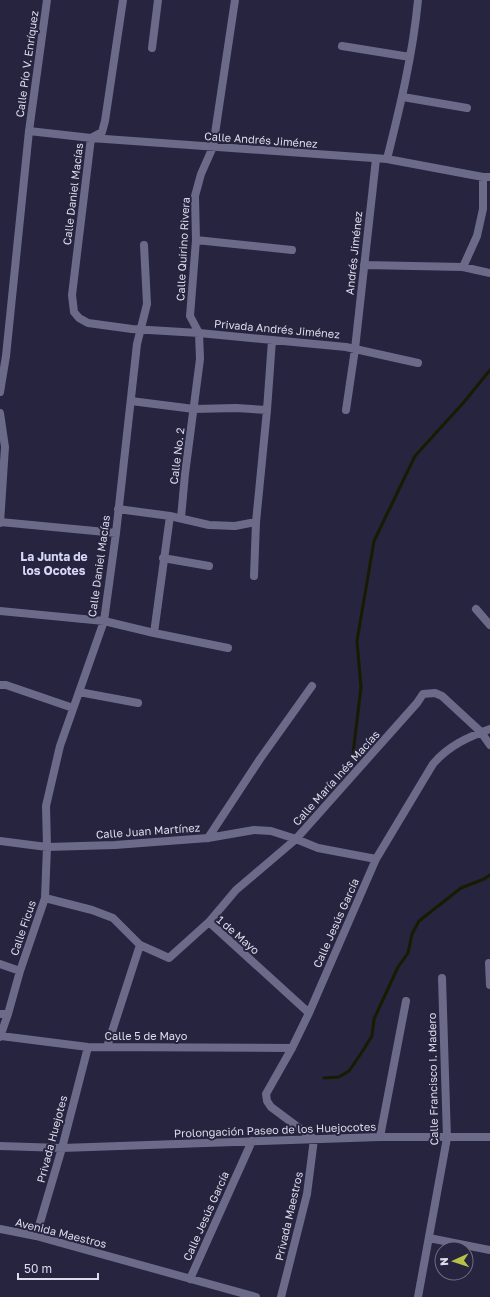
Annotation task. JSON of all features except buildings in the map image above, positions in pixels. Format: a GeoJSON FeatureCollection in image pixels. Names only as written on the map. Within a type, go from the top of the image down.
{"type":"FeatureCollection","features":[{"type":"Feature","properties":{"kind":"street","name":"Calle Pío V. Enríquez"},"geometry":{"type":"LineString","coordinates":[[28,131],[47,0]]}},
{"type":"Feature","properties":{"kind":"street","name":"Calle Daniel Macías"},"geometry":{"type":"LineString","coordinates":[[123,0],[105,121],[102,132],[91,138],[72,295],[74,312],[79,318],[88,323],[132,329]]}},
{"type":"Feature","properties":{"kind":"street"},"geometry":{"type":"LineString","coordinates":[[152,48],[158,0]]}},
{"type":"Feature","properties":{"kind":"street","name":"Calle Quirino Rivera"},"geometry":{"type":"LineString","coordinates":[[199,333],[190,316],[196,240],[195,196],[201,174],[214,147],[234,0]]}},
{"type":"Feature","properties":{"kind":"street"},"geometry":{"type":"LineString","coordinates":[[387,159],[403,97],[415,30],[418,0]]}},
{"type":"Feature","properties":{"kind":"street"},"geometry":{"type":"LineString","coordinates":[[342,46],[410,57]]}},
{"type":"Feature","properties":{"kind":"street"},"geometry":{"type":"LineString","coordinates":[[403,97],[467,108]]}},
{"type":"Feature","properties":{"kind":"street","name":"Calle Andrés Jiménez"},"geometry":{"type":"LineString","coordinates":[[28,131],[91,138],[387,159],[487,177]]}},
{"type":"Feature","properties":{"kind":"street"},"geometry":{"type":"LineString","coordinates":[[0,392],[6,356],[28,131]]}},
{"type":"Feature","properties":{"kind":"street","name":"Andrés Jiménez"},"geometry":{"type":"LineString","coordinates":[[346,410],[355,349],[376,159]]}},
{"type":"Feature","properties":{"kind":"street"},"geometry":{"type":"LineString","coordinates":[[463,267],[476,236],[483,209],[487,177]]}},
{"type":"Feature","properties":{"kind":"street"},"geometry":{"type":"LineString","coordinates":[[196,240],[292,250]]}},
{"type":"Feature","properties":{"kind":"street","name":"Calle Daniel Macías"},"geometry":{"type":"LineString","coordinates":[[47,847],[46,806],[60,746],[104,620],[116,533],[137,344],[142,329],[147,304],[144,245]]}},
{"type":"Feature","properties":{"kind":"street"},"geometry":{"type":"LineString","coordinates":[[364,265],[463,267],[490,273]]}},
{"type":"Feature","properties":{"kind":"street","name":"Privada Andrés Jiménez"},"geometry":{"type":"LineString","coordinates":[[132,329],[199,333],[346,347],[418,363]]}},
{"type":"Feature","properties":{"kind":"street","name":"Calle No. 2"},"geometry":{"type":"LineString","coordinates":[[181,518],[184,474],[200,359],[199,333]]}},
{"type":"Feature","properties":{"kind":"street"},"geometry":{"type":"LineString","coordinates":[[254,576],[256,522],[272,340]]}},
{"type":"Feature","properties":{"kind":"street"},"geometry":{"type":"LineString","coordinates":[[131,401],[194,409],[236,408],[267,410]]}},
{"type":"Feature","properties":{"kind":"street"},"geometry":{"type":"LineString","coordinates":[[0,413],[5,447],[0,522],[116,533]]}},
{"type":"Feature","properties":{"kind":"street"},"geometry":{"type":"LineString","coordinates":[[118,508],[181,518],[209,525],[235,526],[256,522]]}},
{"type":"Feature","properties":{"kind":"street"},"geometry":{"type":"LineString","coordinates":[[154,633],[170,516]]}},
{"type":"Feature","properties":{"kind":"street"},"geometry":{"type":"LineString","coordinates":[[164,558],[209,566]]}},
{"type":"Feature","properties":{"kind":"street"},"geometry":{"type":"LineString","coordinates":[[476,609],[490,625]]}},
{"type":"Feature","properties":{"kind":"street"},"geometry":{"type":"LineString","coordinates":[[0,611],[104,620],[154,633],[228,648]]}},
{"type":"Feature","properties":{"kind":"street"},"geometry":{"type":"LineString","coordinates":[[0,685],[6,685],[73,708]]}},
{"type":"Feature","properties":{"kind":"street"},"geometry":{"type":"LineString","coordinates":[[208,838],[260,759],[312,686]]}},
{"type":"Feature","properties":{"kind":"street"},"geometry":{"type":"LineString","coordinates":[[79,692],[138,703]]}},
{"type":"Feature","properties":{"kind":"street","name":"Calle María Inés Macías"},"geometry":{"type":"LineString","coordinates":[[208,922],[236,890],[296,839],[418,703],[423,694],[435,693],[442,696],[481,732]]}},
{"type":"Feature","properties":{"kind":"street","name":"Calle Jesús García"},"geometry":{"type":"LineString","coordinates":[[314,1139],[271,1107],[267,1101],[266,1094],[292,1048],[309,1012],[376,860],[433,764],[440,755],[459,742],[490,729]]}},
{"type":"Feature","properties":{"kind":"street"},"geometry":{"type":"LineString","coordinates":[[481,732],[490,744]]}},
{"type":"Feature","properties":{"kind":"street","name":"Calle Juan Martínez"},"geometry":{"type":"LineString","coordinates":[[0,841],[47,847],[115,845],[208,838],[254,830],[270,831],[318,848],[376,860]]}},
{"type":"Feature","properties":{"kind":"street","name":"Calle Ficus"},"geometry":{"type":"LineString","coordinates":[[1,1037],[4,1014],[44,898],[47,847]]}},
{"type":"Feature","properties":{"kind":"street","name":"1 de Mayo"},"geometry":{"type":"LineString","coordinates":[[44,898],[92,910],[113,918],[140,945],[170,958],[208,922],[309,1012]]}},
{"type":"Feature","properties":{"kind":"street"},"geometry":{"type":"LineString","coordinates":[[107,1047],[140,945]]}},
{"type":"Feature","properties":{"kind":"street"},"geometry":{"type":"LineString","coordinates":[[489,963],[490,985]]}},
{"type":"Feature","properties":{"kind":"street"},"geometry":{"type":"LineString","coordinates":[[0,964],[20,971]]}},
{"type":"Feature","properties":{"kind":"street","name":"Calle Francisco I. Madero"},"geometry":{"type":"LineString","coordinates":[[418,1297],[447,1138],[442,978]]}},
{"type":"Feature","properties":{"kind":"street"},"geometry":{"type":"LineString","coordinates":[[380,1137],[406,1002]]}},
{"type":"Feature","properties":{"kind":"street","name":"Calle 5 de Mayo"},"geometry":{"type":"LineString","coordinates":[[1,1037],[88,1047],[292,1048]]}},
{"type":"Feature","properties":{"kind":"street","name":"Privada Huejotes"},"geometry":{"type":"LineString","coordinates":[[36,1236],[62,1148],[88,1047]]}},
{"type":"Feature","properties":{"kind":"street","name":"Prolongación Paseo de los Huejocotes"},"geometry":{"type":"LineString","coordinates":[[0,1146],[62,1148],[380,1137],[490,1137]]}},
{"type":"Feature","properties":{"kind":"street","name":"Privada Maestros"},"geometry":{"type":"LineString","coordinates":[[281,1297],[307,1194],[314,1139]]}},
{"type":"Feature","properties":{"kind":"street","name":"Calle Jesús García"},"geometry":{"type":"LineString","coordinates":[[190,1279],[252,1141]]}},
{"type":"Feature","properties":{"kind":"street","name":"Avenida Maestros"},"geometry":{"type":"LineString","coordinates":[[0,1229],[36,1236],[256,1297]]}},
{"type":"Feature","properties":{"kind":"street"},"geometry":{"type":"LineString","coordinates":[[429,1238],[490,1250]]}},
{"type":"Feature","properties":{"kind":"waterway"},"geometry":{"type":"LineString","coordinates":[[353,754],[361,687],[357,641],[374,541],[415,456],[464,402],[490,370]]}},
{"type":"Feature","properties":{"kind":"waterway"},"geometry":{"type":"LineString","coordinates":[[324,1078],[339,1077],[349,1071],[372,1036],[374,1019],[398,967],[408,953],[412,934],[419,921],[461,888],[490,875]]}},
{"type":"Feature","properties":{"kind":"district","name":"La Junta de los Ocotes"},"geometry":{"type":"Point","coordinates":[54,564]}}]}
